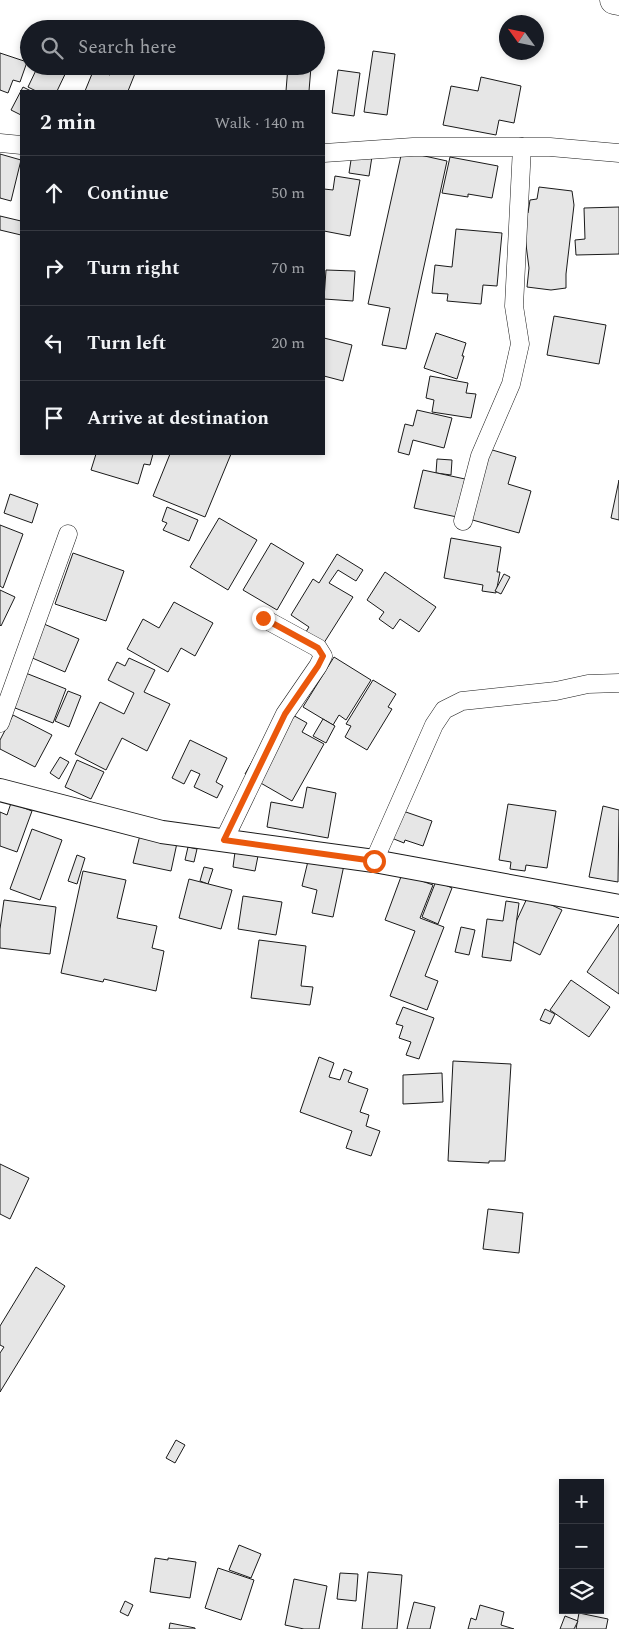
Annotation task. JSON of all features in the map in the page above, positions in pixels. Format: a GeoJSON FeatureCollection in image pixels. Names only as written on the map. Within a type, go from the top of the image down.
{"type":"FeatureCollection","features":[{"type":"Feature","properties":{"kind":"highway"},"geometry":{"type":"LineString","coordinates":[[614,0],[619,1]]}},
{"type":"Feature","properties":{"kind":"street"},"geometry":{"type":"LineString","coordinates":[[0,143],[20,145]]}},
{"type":"Feature","properties":{"kind":"street"},"geometry":{"type":"LineString","coordinates":[[325,153],[413,147],[550,147],[619,153]]}},
{"type":"Feature","properties":{"kind":"street"},"geometry":{"type":"LineString","coordinates":[[463,521],[480,456],[511,384],[520,344],[514,306],[522,147]]}},
{"type":"Feature","properties":{"kind":"street"},"geometry":{"type":"LineString","coordinates":[[0,723],[68,534]]}},
{"type":"Feature","properties":{"kind":"street"},"geometry":{"type":"LineString","coordinates":[[224,840],[285,714],[323,656],[318,648],[263,618]]}},
{"type":"Feature","properties":{"kind":"street"},"geometry":{"type":"LineString","coordinates":[[374,861],[434,725],[444,710],[462,701],[556,691],[588,684],[619,683]]}},
{"type":"Feature","properties":{"kind":"street"},"geometry":{"type":"LineString","coordinates":[[0,790],[162,832],[374,861],[619,906]]}},
{"type":"Feature","properties":{"kind":"building"},"geometry":{"type":"Polygon","coordinates":[[[373,51],[395,54],[387,115],[364,112],[373,51]]]}},
{"type":"Feature","properties":{"kind":"building"},"geometry":{"type":"Polygon","coordinates":[[[0,53],[20,60],[20,75],[22,75],[20,82],[13,80],[8,93],[0,90],[0,53]]]}},
{"type":"Feature","properties":{"kind":"building"},"geometry":{"type":"Polygon","coordinates":[[[338,70],[360,73],[354,116],[332,113],[338,70]]]}},
{"type":"Feature","properties":{"kind":"building"},"geometry":{"type":"Polygon","coordinates":[[[34,75],[65,75],[57,90],[34,90],[28,87],[34,75]]]}},
{"type":"Feature","properties":{"kind":"building"},"geometry":{"type":"Polygon","coordinates":[[[92,75],[134,75],[128,90],[85,90],[92,75]]]}},
{"type":"Feature","properties":{"kind":"building"},"geometry":{"type":"Polygon","coordinates":[[[287,75],[310,75],[309,90],[286,90],[287,75]]]}},
{"type":"Feature","properties":{"kind":"building"},"geometry":{"type":"Polygon","coordinates":[[[481,77],[521,86],[514,123],[499,120],[496,135],[443,125],[451,86],[478,91],[481,77]]]}},
{"type":"Feature","properties":{"kind":"building"},"geometry":{"type":"Polygon","coordinates":[[[20,93],[20,114],[11,110],[20,93]]]}},
{"type":"Feature","properties":{"kind":"building"},"geometry":{"type":"Polygon","coordinates":[[[353,147],[373,150],[369,176],[349,173],[353,147]]]}},
{"type":"Feature","properties":{"kind":"building"},"geometry":{"type":"Polygon","coordinates":[[[402,151],[447,161],[406,349],[382,345],[390,308],[368,304],[402,151]]]}},
{"type":"Feature","properties":{"kind":"building"},"geometry":{"type":"Polygon","coordinates":[[[0,154],[20,160],[20,164],[11,201],[0,198],[0,154]]]}},
{"type":"Feature","properties":{"kind":"building"},"geometry":{"type":"Polygon","coordinates":[[[450,157],[498,166],[492,198],[468,194],[468,197],[442,193],[450,157]]]}},
{"type":"Feature","properties":{"kind":"building"},"geometry":{"type":"Polygon","coordinates":[[[335,176],[360,180],[350,236],[325,231],[325,189],[333,190],[335,176]]]}},
{"type":"Feature","properties":{"kind":"building"},"geometry":{"type":"Polygon","coordinates":[[[539,187],[572,191],[574,205],[566,288],[551,290],[527,287],[529,268],[522,213],[528,213],[530,200],[537,199],[539,187]]]}},
{"type":"Feature","properties":{"kind":"building"},"geometry":{"type":"Polygon","coordinates":[[[619,207],[619,254],[576,255],[575,240],[585,239],[584,208],[619,207]]]}},
{"type":"Feature","properties":{"kind":"building"},"geometry":{"type":"Polygon","coordinates":[[[0,216],[20,221],[20,235],[0,230],[0,216]]]}},
{"type":"Feature","properties":{"kind":"building"},"geometry":{"type":"Polygon","coordinates":[[[456,229],[502,233],[497,286],[483,285],[481,304],[447,301],[448,294],[432,293],[435,265],[452,267],[456,229]]]}},
{"type":"Feature","properties":{"kind":"building"},"geometry":{"type":"Polygon","coordinates":[[[326,270],[355,271],[353,301],[325,299],[326,270]]]}},
{"type":"Feature","properties":{"kind":"building"},"geometry":{"type":"Polygon","coordinates":[[[554,316],[606,325],[599,364],[547,355],[554,316]]]}},
{"type":"Feature","properties":{"kind":"building"},"geometry":{"type":"Polygon","coordinates":[[[436,333],[466,343],[457,379],[424,368],[436,333]]]}},
{"type":"Feature","properties":{"kind":"building"},"geometry":{"type":"Polygon","coordinates":[[[325,338],[352,345],[343,381],[325,376],[325,338]]]}},
{"type":"Feature","properties":{"kind":"building"},"geometry":{"type":"Polygon","coordinates":[[[430,376],[468,383],[466,393],[476,394],[471,418],[432,412],[434,400],[426,398],[430,376]]]}},
{"type":"Feature","properties":{"kind":"building"},"geometry":{"type":"Polygon","coordinates":[[[417,410],[452,418],[444,448],[413,440],[409,455],[398,452],[405,424],[413,426],[417,410]]]}},
{"type":"Feature","properties":{"kind":"building"},"geometry":{"type":"Polygon","coordinates":[[[489,449],[516,457],[508,484],[531,491],[519,533],[469,519],[489,449]]]}},
{"type":"Feature","properties":{"kind":"building"},"geometry":{"type":"Polygon","coordinates":[[[96,455],[153,455],[150,465],[144,464],[138,484],[91,470],[96,455]]]}},
{"type":"Feature","properties":{"kind":"building"},"geometry":{"type":"Polygon","coordinates":[[[170,455],[231,455],[205,517],[153,496],[170,455]]]}},
{"type":"Feature","properties":{"kind":"building"},"geometry":{"type":"Polygon","coordinates":[[[437,459],[452,460],[451,475],[436,473],[437,459]]]}},
{"type":"Feature","properties":{"kind":"building"},"geometry":{"type":"Polygon","coordinates":[[[423,470],[465,479],[457,517],[414,508],[423,470]]]}},
{"type":"Feature","properties":{"kind":"building"},"geometry":{"type":"Polygon","coordinates":[[[619,480],[619,520],[611,518],[619,480]]]}},
{"type":"Feature","properties":{"kind":"building"},"geometry":{"type":"Polygon","coordinates":[[[10,494],[38,504],[32,523],[4,513],[10,494]]]}},
{"type":"Feature","properties":{"kind":"building"},"geometry":{"type":"Polygon","coordinates":[[[167,507],[198,520],[189,541],[163,530],[167,523],[162,521],[167,507]]]}},
{"type":"Feature","properties":{"kind":"building"},"geometry":{"type":"Polygon","coordinates":[[[219,518],[257,540],[228,590],[190,567],[219,518]]]}},
{"type":"Feature","properties":{"kind":"building"},"geometry":{"type":"Polygon","coordinates":[[[0,525],[23,534],[3,588],[0,586],[0,525]]]}},
{"type":"Feature","properties":{"kind":"building"},"geometry":{"type":"Polygon","coordinates":[[[451,538],[501,547],[497,572],[500,572],[496,593],[482,591],[483,585],[444,578],[451,538]]]}},
{"type":"Feature","properties":{"kind":"building"},"geometry":{"type":"Polygon","coordinates":[[[271,543],[304,563],[277,610],[243,590],[271,543]]]}},
{"type":"Feature","properties":{"kind":"building"},"geometry":{"type":"Polygon","coordinates":[[[73,553],[124,571],[106,621],[55,604],[73,553]]]}},
{"type":"Feature","properties":{"kind":"building"},"geometry":{"type":"Polygon","coordinates":[[[337,554],[363,570],[356,581],[338,570],[329,583],[353,597],[322,646],[304,635],[309,627],[291,615],[313,579],[319,583],[337,554]]]}},
{"type":"Feature","properties":{"kind":"building"},"geometry":{"type":"Polygon","coordinates":[[[385,572],[436,607],[419,632],[400,619],[393,629],[379,619],[384,612],[367,600],[385,572]]]}},
{"type":"Feature","properties":{"kind":"building"},"geometry":{"type":"Polygon","coordinates":[[[504,574],[510,577],[501,594],[495,591],[504,574]]]}},
{"type":"Feature","properties":{"kind":"building"},"geometry":{"type":"Polygon","coordinates":[[[0,590],[15,597],[1,626],[0,625],[0,590]]]}},
{"type":"Feature","properties":{"kind":"building"},"geometry":{"type":"Polygon","coordinates":[[[174,602],[213,623],[195,656],[181,648],[168,672],[127,649],[143,619],[159,628],[174,602]]]}},
{"type":"Feature","properties":{"kind":"building"},"geometry":{"type":"Polygon","coordinates":[[[44,624],[79,639],[65,672],[30,657],[44,624]]]}},
{"type":"Feature","properties":{"kind":"building"},"geometry":{"type":"Polygon","coordinates":[[[334,657],[371,680],[346,720],[339,715],[333,725],[303,707],[334,657]]]}},
{"type":"Feature","properties":{"kind":"building"},"geometry":{"type":"Polygon","coordinates":[[[129,658],[155,670],[144,692],[170,704],[147,751],[122,738],[106,770],[75,754],[100,702],[124,714],[134,693],[108,680],[117,662],[125,666],[129,658]]]}},
{"type":"Feature","properties":{"kind":"building"},"geometry":{"type":"Polygon","coordinates":[[[13,668],[66,689],[53,723],[0,702],[13,668]]]}},
{"type":"Feature","properties":{"kind":"building"},"geometry":{"type":"Polygon","coordinates":[[[373,680],[396,694],[388,707],[392,709],[367,750],[345,737],[351,726],[346,724],[373,680]]]}},
{"type":"Feature","properties":{"kind":"building"},"geometry":{"type":"Polygon","coordinates":[[[68,691],[81,696],[69,727],[55,721],[68,691]]]}},
{"type":"Feature","properties":{"kind":"building"},"geometry":{"type":"Polygon","coordinates":[[[282,709],[307,723],[302,732],[324,744],[292,801],[245,774],[282,709]]]}},
{"type":"Feature","properties":{"kind":"building"},"geometry":{"type":"Polygon","coordinates":[[[13,715],[52,735],[35,767],[0,749],[0,740],[13,715]]]}},
{"type":"Feature","properties":{"kind":"building"},"geometry":{"type":"Polygon","coordinates":[[[323,719],[335,726],[326,743],[313,736],[323,719]]]}},
{"type":"Feature","properties":{"kind":"building"},"geometry":{"type":"Polygon","coordinates":[[[190,740],[227,758],[216,782],[223,786],[217,798],[194,787],[200,774],[191,770],[184,784],[172,778],[190,740]]]}},
{"type":"Feature","properties":{"kind":"building"},"geometry":{"type":"Polygon","coordinates":[[[60,757],[69,762],[59,779],[50,773],[60,757]]]}},
{"type":"Feature","properties":{"kind":"building"},"geometry":{"type":"Polygon","coordinates":[[[77,760],[104,772],[91,799],[65,787],[77,760]]]}},
{"type":"Feature","properties":{"kind":"building"},"geometry":{"type":"Polygon","coordinates":[[[307,787],[336,793],[328,838],[267,827],[271,802],[303,808],[307,787]]]}},
{"type":"Feature","properties":{"kind":"building"},"geometry":{"type":"Polygon","coordinates":[[[11,803],[32,811],[17,852],[0,846],[0,812],[7,815],[11,803]]]}},
{"type":"Feature","properties":{"kind":"building"},"geometry":{"type":"Polygon","coordinates":[[[508,804],[556,811],[547,868],[526,865],[525,871],[510,869],[511,862],[499,860],[508,804]]]}},
{"type":"Feature","properties":{"kind":"building"},"geometry":{"type":"Polygon","coordinates":[[[603,806],[619,810],[618,882],[589,877],[603,806]]]}},
{"type":"Feature","properties":{"kind":"building"},"geometry":{"type":"Polygon","coordinates":[[[400,810],[432,821],[423,846],[405,840],[404,843],[389,837],[400,810]]]}},
{"type":"Feature","properties":{"kind":"building"},"geometry":{"type":"Polygon","coordinates":[[[32,829],[62,840],[40,900],[10,889],[32,829]]]}},
{"type":"Feature","properties":{"kind":"building"},"geometry":{"type":"Polygon","coordinates":[[[140,835],[177,843],[171,871],[133,863],[140,835]]]}},
{"type":"Feature","properties":{"kind":"building"},"geometry":{"type":"Polygon","coordinates":[[[188,847],[197,849],[194,862],[185,860],[188,847]]]}},
{"type":"Feature","properties":{"kind":"building"},"geometry":{"type":"Polygon","coordinates":[[[235,852],[258,856],[255,871],[233,867],[235,852]]]}},
{"type":"Feature","properties":{"kind":"building"},"geometry":{"type":"Polygon","coordinates":[[[77,855],[85,858],[77,884],[68,881],[77,855]]]}},
{"type":"Feature","properties":{"kind":"building"},"geometry":{"type":"Polygon","coordinates":[[[309,857],[344,865],[333,917],[312,913],[317,890],[302,886],[309,857]]]}},
{"type":"Feature","properties":{"kind":"building"},"geometry":{"type":"Polygon","coordinates":[[[204,867],[213,869],[208,884],[200,881],[204,867]]]}},
{"type":"Feature","properties":{"kind":"building"},"geometry":{"type":"Polygon","coordinates":[[[83,871],[126,880],[117,918],[157,926],[152,948],[164,951],[156,991],[104,979],[103,982],[61,973],[83,871]]]}},
{"type":"Feature","properties":{"kind":"building"},"geometry":{"type":"Polygon","coordinates":[[[402,874],[433,885],[420,918],[444,927],[425,976],[438,981],[427,1010],[390,996],[415,931],[385,920],[402,874]]]}},
{"type":"Feature","properties":{"kind":"building"},"geometry":{"type":"Polygon","coordinates":[[[189,879],[232,890],[221,929],[179,918],[189,879]]]}},
{"type":"Feature","properties":{"kind":"building"},"geometry":{"type":"Polygon","coordinates":[[[436,881],[452,888],[438,924],[422,917],[436,881]]]}},
{"type":"Feature","properties":{"kind":"building"},"geometry":{"type":"Polygon","coordinates":[[[529,894],[562,910],[540,955],[508,939],[529,894]]]}},
{"type":"Feature","properties":{"kind":"building"},"geometry":{"type":"Polygon","coordinates":[[[243,896],[282,902],[276,935],[238,929],[243,896]]]}},
{"type":"Feature","properties":{"kind":"building"},"geometry":{"type":"Polygon","coordinates":[[[4,900],[56,907],[50,954],[0,948],[0,929],[4,900]]]}},
{"type":"Feature","properties":{"kind":"building"},"geometry":{"type":"Polygon","coordinates":[[[506,901],[519,903],[511,961],[482,957],[487,919],[503,921],[506,901]]]}},
{"type":"Feature","properties":{"kind":"building"},"geometry":{"type":"Polygon","coordinates":[[[619,924],[619,994],[587,972],[619,924]]]}},
{"type":"Feature","properties":{"kind":"building"},"geometry":{"type":"Polygon","coordinates":[[[461,927],[475,930],[469,955],[455,952],[461,927]]]}},
{"type":"Feature","properties":{"kind":"building"},"geometry":{"type":"Polygon","coordinates":[[[259,940],[306,946],[301,986],[313,987],[310,1005],[251,998],[259,940]]]}},
{"type":"Feature","properties":{"kind":"building"},"geometry":{"type":"Polygon","coordinates":[[[571,980],[610,1007],[589,1037],[550,1010],[571,980]]]}},
{"type":"Feature","properties":{"kind":"building"},"geometry":{"type":"Polygon","coordinates":[[[403,1007],[434,1018],[419,1059],[406,1055],[411,1042],[399,1038],[403,1026],[396,1024],[403,1007]]]}},
{"type":"Feature","properties":{"kind":"building"},"geometry":{"type":"Polygon","coordinates":[[[545,1009],[555,1014],[550,1024],[540,1020],[545,1009]]]}},
{"type":"Feature","properties":{"kind":"building"},"geometry":{"type":"Polygon","coordinates":[[[319,1057],[334,1063],[329,1077],[340,1080],[344,1069],[352,1072],[348,1082],[368,1089],[360,1112],[369,1115],[366,1126],[380,1131],[371,1156],[346,1148],[352,1131],[300,1112],[319,1057]]]}},
{"type":"Feature","properties":{"kind":"building"},"geometry":{"type":"Polygon","coordinates":[[[453,1061],[511,1064],[505,1161],[489,1161],[489,1163],[448,1161],[453,1061]]]}},
{"type":"Feature","properties":{"kind":"building"},"geometry":{"type":"Polygon","coordinates":[[[442,1073],[443,1102],[403,1104],[403,1075],[442,1073]]]}},
{"type":"Feature","properties":{"kind":"building"},"geometry":{"type":"Polygon","coordinates":[[[0,1164],[29,1178],[10,1219],[0,1214],[0,1164]]]}},
{"type":"Feature","properties":{"kind":"building"},"geometry":{"type":"Polygon","coordinates":[[[488,1209],[523,1213],[519,1253],[483,1249],[488,1209]]]}},
{"type":"Feature","properties":{"kind":"building"},"geometry":{"type":"Polygon","coordinates":[[[36,1267],[65,1286],[0,1392],[0,1353],[4,1347],[0,1345],[0,1326],[36,1267]]]}},
{"type":"Feature","properties":{"kind":"building"},"geometry":{"type":"Polygon","coordinates":[[[176,1440],[185,1445],[175,1463],[166,1458],[176,1440]]]}},
{"type":"Feature","properties":{"kind":"building"},"geometry":{"type":"Polygon","coordinates":[[[239,1545],[261,1554],[251,1578],[229,1570],[239,1545]]]}},
{"type":"Feature","properties":{"kind":"building"},"geometry":{"type":"Polygon","coordinates":[[[155,1558],[196,1562],[190,1598],[150,1592],[155,1558]]]}},
{"type":"Feature","properties":{"kind":"building"},"geometry":{"type":"Polygon","coordinates":[[[218,1568],[254,1580],[241,1620],[205,1608],[218,1568]]]}},
{"type":"Feature","properties":{"kind":"building"},"geometry":{"type":"Polygon","coordinates":[[[368,1572],[402,1575],[397,1629],[362,1629],[368,1572]]]}},
{"type":"Feature","properties":{"kind":"building"},"geometry":{"type":"Polygon","coordinates":[[[340,1573],[358,1574],[356,1601],[337,1599],[340,1573]]]}},
{"type":"Feature","properties":{"kind":"building"},"geometry":{"type":"Polygon","coordinates":[[[294,1579],[327,1586],[319,1629],[304,1629],[285,1625],[294,1579]]]}},
{"type":"Feature","properties":{"kind":"building"},"geometry":{"type":"Polygon","coordinates":[[[125,1601],[133,1605],[128,1616],[120,1612],[125,1601]]]}},
{"type":"Feature","properties":{"kind":"building"},"geometry":{"type":"Polygon","coordinates":[[[414,1602],[435,1607],[430,1629],[407,1629],[414,1602]]]}},
{"type":"Feature","properties":{"kind":"building"},"geometry":{"type":"Polygon","coordinates":[[[480,1605],[504,1612],[501,1625],[514,1629],[468,1629],[471,1618],[476,1620],[480,1605]]]}},
{"type":"Feature","properties":{"kind":"building"},"geometry":{"type":"Polygon","coordinates":[[[579,1614],[608,1619],[606,1629],[576,1629],[579,1614]]]}},
{"type":"Feature","properties":{"kind":"building"},"geometry":{"type":"Polygon","coordinates":[[[565,1616],[578,1621],[574,1629],[560,1629],[565,1616]]]}},
{"type":"Feature","properties":{"kind":"building"},"geometry":{"type":"Polygon","coordinates":[[[170,1623],[195,1628],[195,1629],[169,1629],[170,1623]]]}},
{"type":"Feature","properties":{"kind":"route"},"geometry":{"type":"LineString","coordinates":[[263,618],[318,648],[323,656],[285,714],[224,840],[374,861]]}}]}
